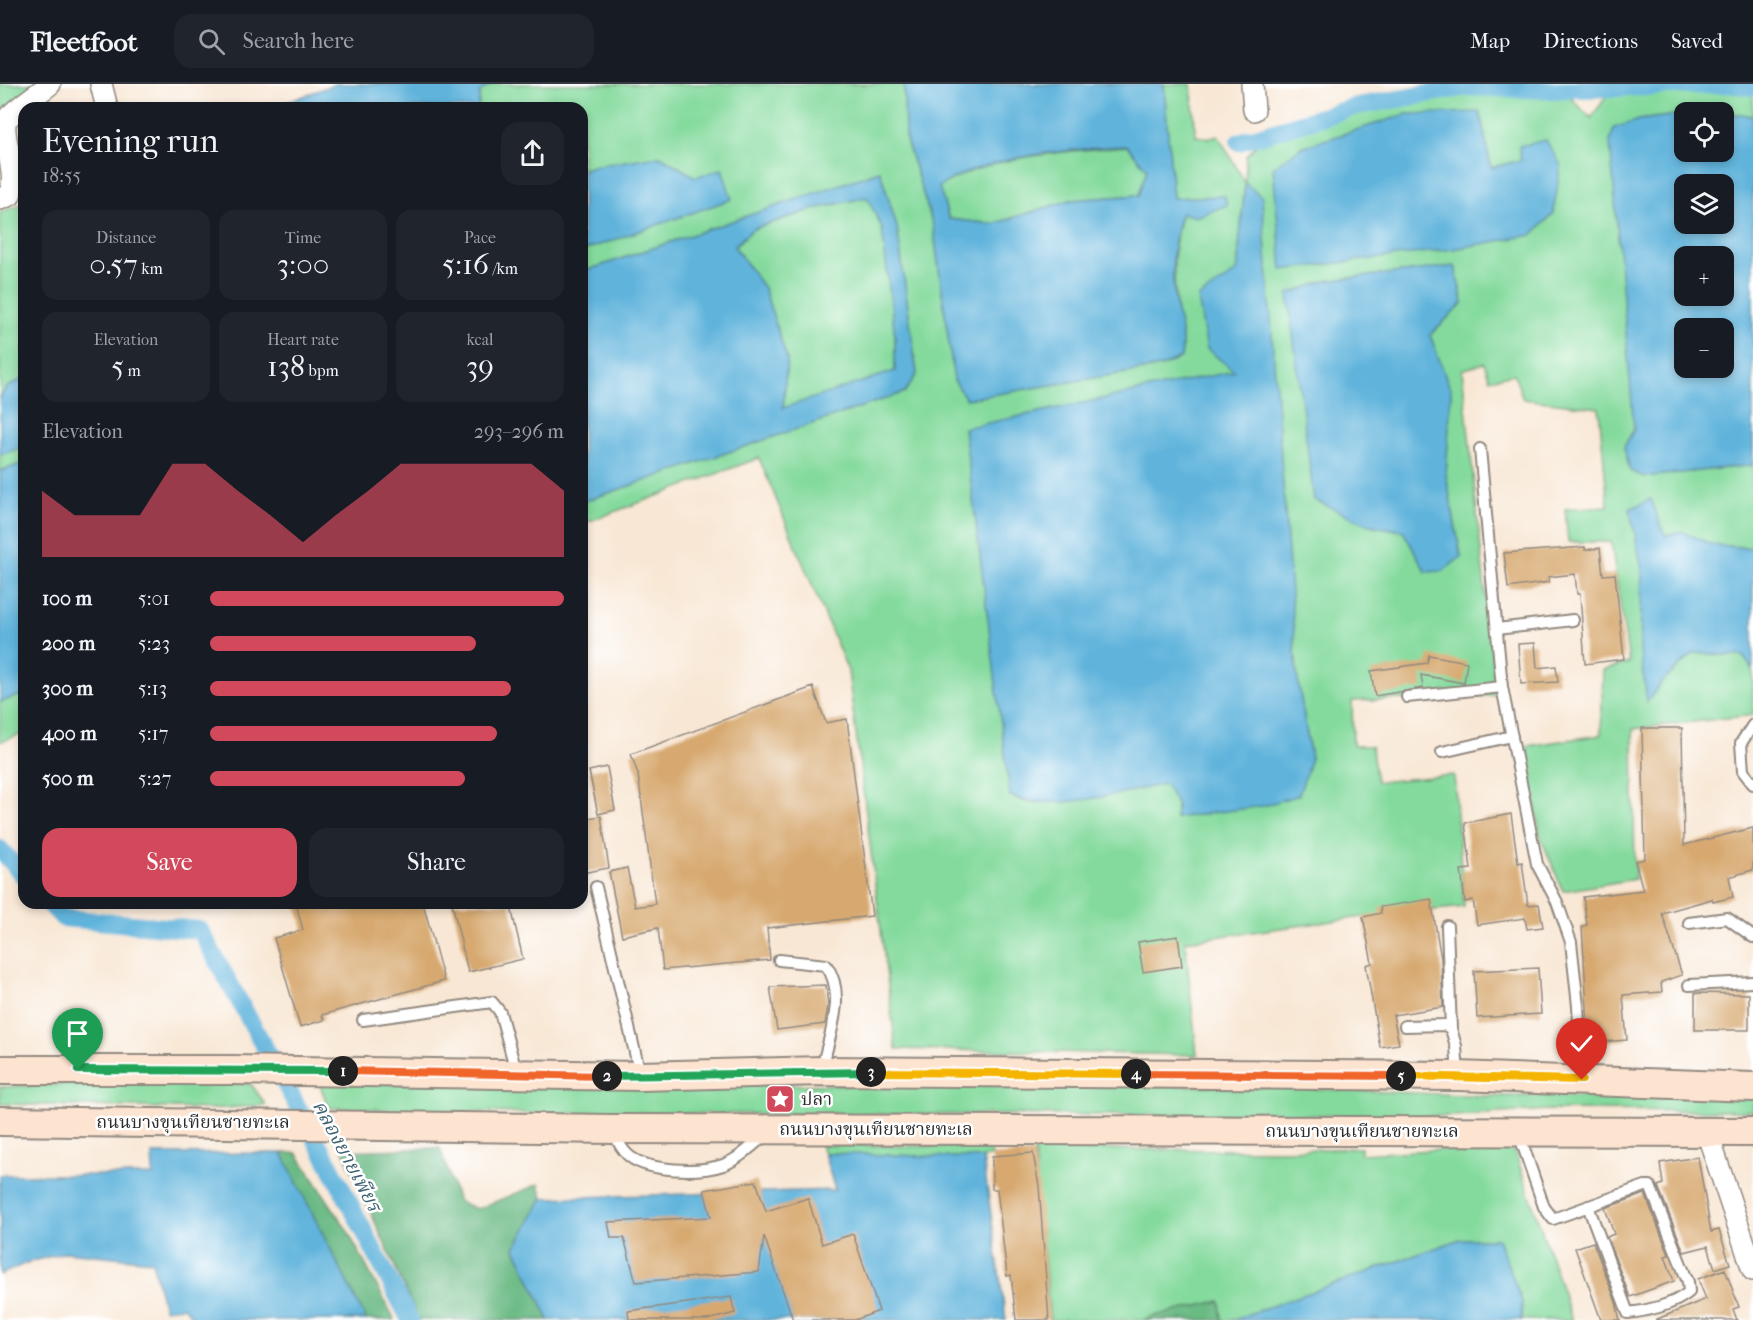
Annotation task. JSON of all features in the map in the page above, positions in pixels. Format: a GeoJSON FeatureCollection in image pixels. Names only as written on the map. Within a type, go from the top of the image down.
{"type":"FeatureCollection","features":[{"type":"Feature","properties":{"kind":"main road"},"geometry":{"type":"LineString","coordinates":[[0,1070],[353,1071],[640,1076],[822,1071],[1458,1076],[1753,1088]]}},
{"type":"Feature","properties":{"kind":"main road"},"geometry":{"type":"LineString","coordinates":[[1462,1131],[1532,1116],[1753,1118]]}},
{"type":"Feature","properties":{"kind":"main road","name":"ถนนบางขุนเทียนชายทะเล"},"geometry":{"type":"LineString","coordinates":[[0,1121],[375,1124],[614,1129],[1753,1132]]}},
{"type":"Feature","properties":{"kind":"street"},"geometry":{"type":"LineString","coordinates":[[28,102],[50,84]]}},
{"type":"Feature","properties":{"kind":"street"},"geometry":{"type":"LineString","coordinates":[[101,84],[106,102]]}},
{"type":"Feature","properties":{"kind":"street"},"geometry":{"type":"LineString","coordinates":[[1251,84],[1254,110]]}},
{"type":"Feature","properties":{"kind":"street"},"geometry":{"type":"LineString","coordinates":[[0,199],[10,195],[14,184],[0,134],[5,120],[18,110]]}},
{"type":"Feature","properties":{"kind":"street"},"geometry":{"type":"LineString","coordinates":[[1707,1132],[1753,1270]]}},
{"type":"Feature","properties":{"kind":"lane"},"geometry":{"type":"LineString","coordinates":[[1480,449],[1502,687],[1537,864],[1557,902],[1571,942],[1578,1006],[1582,1080]]}},
{"type":"Feature","properties":{"kind":"lane"},"geometry":{"type":"LineString","coordinates":[[1497,629],[1574,620]]}},
{"type":"Feature","properties":{"kind":"lane"},"geometry":{"type":"LineString","coordinates":[[1407,697],[1502,687]]}},
{"type":"Feature","properties":{"kind":"lane"},"geometry":{"type":"LineString","coordinates":[[1753,725],[1741,743],[1743,771],[1753,784]]}},
{"type":"Feature","properties":{"kind":"lane"},"geometry":{"type":"LineString","coordinates":[[1442,752],[1512,736]]}},
{"type":"Feature","properties":{"kind":"lane"},"geometry":{"type":"LineString","coordinates":[[596,887],[640,1076]]}},
{"type":"Feature","properties":{"kind":"lane"},"geometry":{"type":"LineString","coordinates":[[1689,923],[1727,918],[1753,937]]}},
{"type":"Feature","properties":{"kind":"lane"},"geometry":{"type":"LineString","coordinates":[[1447,926],[1451,1029],[1456,1046],[1458,1076]]}},
{"type":"Feature","properties":{"kind":"lane"},"geometry":{"type":"LineString","coordinates":[[779,960],[826,965],[832,973],[836,1000],[822,1071]]}},
{"type":"Feature","properties":{"kind":"lane"},"geometry":{"type":"LineString","coordinates":[[1689,985],[1753,982]]}},
{"type":"Feature","properties":{"kind":"lane"},"geometry":{"type":"LineString","coordinates":[[363,1020],[492,1002],[500,1012],[517,1075]]}},
{"type":"Feature","properties":{"kind":"lane"},"geometry":{"type":"LineString","coordinates":[[1405,1026],[1445,1025],[1451,1029]]}},
{"type":"Feature","properties":{"kind":"lane"},"geometry":{"type":"LineString","coordinates":[[614,1129],[617,1141],[629,1156],[668,1169],[686,1170],[724,1165],[772,1129]]}},
{"type":"Feature","properties":{"kind":"lane"},"geometry":{"type":"LineString","coordinates":[[1518,1131],[1547,1215],[1556,1218],[1588,1206],[1650,1186],[1688,1282],[1689,1292],[1682,1298],[1642,1312],[1628,1313],[1588,1206]]}},
{"type":"Feature","properties":{"kind":"green space"},"geometry":{"type":"Polygon","coordinates":[[[0,84],[36,84],[0,111],[0,84]]]}},
{"type":"Feature","properties":{"kind":"green space"},"geometry":{"type":"Polygon","coordinates":[[[492,84],[904,84],[905,137],[933,225],[954,380],[966,399],[1161,367],[1181,358],[1182,335],[1177,312],[1174,269],[1179,224],[1182,213],[1225,196],[1173,198],[1164,84],[1191,84],[1196,136],[1208,138],[1218,135],[1245,182],[1246,156],[1257,145],[1362,110],[1413,99],[1491,93],[1568,95],[1591,118],[1609,93],[1718,91],[1753,95],[1753,116],[1734,114],[1734,102],[1674,102],[1674,116],[1639,120],[1634,429],[1624,447],[1644,477],[1753,465],[1753,548],[1713,545],[1681,531],[1665,536],[1630,509],[1642,569],[1647,701],[1662,682],[1694,653],[1743,656],[1753,670],[1753,715],[1633,729],[1635,879],[1563,891],[1540,836],[1527,746],[1601,735],[1603,670],[1629,663],[1611,542],[1568,542],[1565,509],[1608,506],[1599,408],[1523,399],[1514,374],[1490,379],[1484,363],[1462,370],[1496,695],[1352,701],[1353,746],[1371,746],[1377,782],[1454,775],[1464,907],[1363,917],[1185,941],[1197,1055],[896,1049],[848,671],[759,458],[588,522],[588,500],[905,392],[917,374],[897,227],[880,171],[588,270],[588,249],[731,199],[722,170],[695,177],[660,156],[588,168],[588,102],[479,102],[480,92],[492,84]],[[1480,112],[1282,269],[1521,160],[1491,168],[1480,112]],[[1245,183],[1237,271],[1235,371],[1010,796],[1029,803],[1099,797],[1165,784],[1177,805],[1175,818],[1311,758],[1297,675],[1245,183]],[[1455,266],[1325,281],[1288,295],[1297,346],[1370,525],[1403,531],[1426,572],[1461,556],[1446,475],[1451,391],[1430,335],[1463,303],[1455,266]]]}},
{"type":"Feature","properties":{"kind":"green space"},"geometry":{"type":"Polygon","coordinates":[[[1127,146],[1147,169],[1139,195],[1071,200],[993,224],[949,219],[938,187],[960,176],[1006,161],[1054,153],[1127,146]]]}},
{"type":"Feature","properties":{"kind":"green space"},"geometry":{"type":"Polygon","coordinates":[[[867,197],[882,228],[895,336],[895,371],[783,409],[787,359],[764,288],[734,247],[753,229],[814,209],[867,197]]]}},
{"type":"Feature","properties":{"kind":"green space"},"geometry":{"type":"Polygon","coordinates":[[[18,205],[18,381],[6,388],[0,398],[0,212],[18,205]]]}},
{"type":"Feature","properties":{"kind":"green space"},"geometry":{"type":"Polygon","coordinates":[[[18,449],[18,465],[0,471],[0,455],[18,449]]]}},
{"type":"Feature","properties":{"kind":"green space"},"geometry":{"type":"Polygon","coordinates":[[[18,696],[18,735],[0,742],[0,702],[18,696]]]}},
{"type":"Feature","properties":{"kind":"green space"},"geometry":{"type":"Polygon","coordinates":[[[118,1082],[251,1084],[266,1105],[212,1109],[0,1104],[0,1087],[118,1082]]]}},
{"type":"Feature","properties":{"kind":"green space"},"geometry":{"type":"Polygon","coordinates":[[[319,1083],[1245,1086],[1487,1096],[1734,1096],[1753,1097],[1753,1111],[1548,1110],[1453,1116],[519,1113],[329,1108],[319,1083]]]}},
{"type":"Feature","properties":{"kind":"green space"},"geometry":{"type":"Polygon","coordinates":[[[821,1145],[989,1147],[992,1156],[983,1158],[824,1153],[821,1145]]]}},
{"type":"Feature","properties":{"kind":"green space"},"geometry":{"type":"Polygon","coordinates":[[[1487,1147],[1515,1152],[1572,1320],[1521,1320],[1522,1302],[1498,1239],[1461,1239],[1232,1320],[1222,1320],[1219,1301],[1144,1320],[1050,1320],[1034,1149],[1361,1148],[1361,1154],[1487,1147]]]}},
{"type":"Feature","properties":{"kind":"green space"},"geometry":{"type":"Polygon","coordinates":[[[440,1148],[458,1201],[477,1209],[539,1184],[543,1198],[515,1248],[549,1320],[419,1320],[343,1151],[440,1148]]]}},
{"type":"Feature","properties":{"kind":"green space"},"geometry":{"type":"Polygon","coordinates":[[[282,1153],[297,1153],[347,1230],[395,1320],[366,1320],[282,1153]]]}},
{"type":"Feature","properties":{"kind":"green space"},"geometry":{"type":"Polygon","coordinates":[[[1220,1301],[1222,1320],[1144,1320],[1154,1316],[1220,1301]]]}},
{"type":"Feature","properties":{"kind":"water"},"geometry":{"type":"Polygon","coordinates":[[[335,84],[492,84],[480,92],[479,102],[288,102],[335,84]]]}},
{"type":"Feature","properties":{"kind":"water"},"geometry":{"type":"Polygon","coordinates":[[[904,84],[1164,84],[1173,198],[1225,196],[1227,205],[1196,217],[1182,213],[1178,224],[1173,272],[1174,296],[1182,338],[1181,358],[1161,367],[966,399],[954,380],[933,225],[905,136],[904,84]],[[1127,146],[1081,149],[1004,161],[958,176],[939,187],[949,219],[993,224],[1071,200],[1139,195],[1147,169],[1127,146]]]}},
{"type":"Feature","properties":{"kind":"water"},"geometry":{"type":"Polygon","coordinates":[[[1480,112],[1491,168],[1521,160],[1519,146],[1546,140],[1561,166],[1553,214],[1532,235],[1453,249],[1282,270],[1273,167],[1302,147],[1407,114],[1480,112]]]}},
{"type":"Feature","properties":{"kind":"water"},"geometry":{"type":"Polygon","coordinates":[[[1734,114],[1753,116],[1753,465],[1644,477],[1630,471],[1624,447],[1634,429],[1610,141],[1614,128],[1639,120],[1674,115],[1674,162],[1734,162],[1734,114]]]}},
{"type":"Feature","properties":{"kind":"water"},"geometry":{"type":"Polygon","coordinates":[[[660,156],[695,177],[722,169],[732,199],[588,249],[588,168],[660,156]]]}},
{"type":"Feature","properties":{"kind":"water"},"geometry":{"type":"Polygon","coordinates":[[[880,171],[897,227],[917,374],[905,392],[588,500],[588,270],[880,171]],[[867,197],[814,209],[753,229],[734,246],[764,288],[787,359],[783,408],[895,371],[895,336],[882,228],[867,197]]]}},
{"type":"Feature","properties":{"kind":"water"},"geometry":{"type":"Polygon","coordinates":[[[1245,183],[1262,197],[1297,675],[1311,758],[1299,795],[1263,806],[1175,818],[1177,805],[1165,784],[1066,802],[1027,800],[1010,796],[964,428],[1234,371],[1207,349],[1198,298],[1237,271],[1245,183]]]}},
{"type":"Feature","properties":{"kind":"water"},"geometry":{"type":"Polygon","coordinates":[[[1455,266],[1463,303],[1430,335],[1451,391],[1446,475],[1461,557],[1443,571],[1426,572],[1403,531],[1370,525],[1314,500],[1288,294],[1325,281],[1455,266]]]}},
{"type":"Feature","properties":{"kind":"water"},"geometry":{"type":"Polygon","coordinates":[[[18,381],[18,449],[0,455],[0,398],[6,388],[18,381]]]}},
{"type":"Feature","properties":{"kind":"water"},"geometry":{"type":"Polygon","coordinates":[[[18,465],[18,696],[0,702],[0,471],[18,465]]]}},
{"type":"Feature","properties":{"kind":"water"},"geometry":{"type":"Polygon","coordinates":[[[1651,499],[1665,536],[1681,531],[1713,545],[1753,548],[1753,670],[1743,656],[1694,653],[1662,682],[1647,702],[1640,651],[1642,569],[1630,509],[1651,499]]]}},
{"type":"Feature","properties":{"kind":"water"},"geometry":{"type":"Polygon","coordinates":[[[282,1153],[366,1320],[196,1320],[183,1307],[164,1309],[152,1261],[66,1252],[26,1263],[0,1275],[0,1175],[153,1175],[152,1154],[282,1153]]]}},
{"type":"Feature","properties":{"kind":"water"},"geometry":{"type":"Polygon","coordinates":[[[824,1153],[983,1158],[1006,1320],[549,1320],[515,1248],[543,1198],[835,1190],[824,1153]]]}},
{"type":"Feature","properties":{"kind":"water"},"geometry":{"type":"Polygon","coordinates":[[[1461,1239],[1498,1239],[1522,1302],[1521,1320],[1232,1320],[1461,1239]]]}},
{"type":"Feature","properties":{"kind":"building"},"geometry":{"type":"Polygon","coordinates":[[[1585,547],[1585,550],[1600,548],[1603,575],[1615,574],[1624,659],[1585,664],[1580,594],[1577,594],[1575,574],[1548,577],[1549,582],[1508,588],[1504,553],[1585,547]]]}},
{"type":"Feature","properties":{"kind":"building"},"geometry":{"type":"Polygon","coordinates":[[[1535,643],[1537,668],[1556,666],[1558,682],[1521,684],[1518,644],[1535,643]]]}},
{"type":"Feature","properties":{"kind":"building"},"geometry":{"type":"Polygon","coordinates":[[[1429,655],[1467,662],[1464,683],[1421,675],[1423,688],[1375,696],[1371,671],[1427,663],[1429,655]]]}},
{"type":"Feature","properties":{"kind":"building"},"geometry":{"type":"Polygon","coordinates":[[[813,687],[826,723],[847,719],[872,916],[767,928],[770,960],[663,970],[658,928],[622,936],[609,872],[627,868],[635,907],[655,904],[638,774],[631,754],[813,687]]]}},
{"type":"Feature","properties":{"kind":"building"},"geometry":{"type":"Polygon","coordinates":[[[1642,728],[1682,728],[1684,845],[1753,828],[1753,870],[1729,877],[1733,897],[1713,902],[1712,899],[1662,913],[1682,975],[1661,982],[1662,992],[1623,995],[1627,1040],[1589,1043],[1582,926],[1587,925],[1583,897],[1643,890],[1635,861],[1645,859],[1642,728]]]}},
{"type":"Feature","properties":{"kind":"building"},"geometry":{"type":"Polygon","coordinates":[[[607,767],[615,810],[598,814],[589,771],[607,767]]]}},
{"type":"Feature","properties":{"kind":"building"},"geometry":{"type":"Polygon","coordinates":[[[1511,814],[1518,863],[1522,862],[1528,905],[1539,904],[1543,927],[1527,929],[1525,918],[1477,925],[1473,900],[1465,902],[1461,870],[1471,869],[1465,823],[1511,814]]]}},
{"type":"Feature","properties":{"kind":"building"},"geometry":{"type":"Polygon","coordinates":[[[601,816],[609,868],[588,872],[588,818],[601,816]]]}},
{"type":"Feature","properties":{"kind":"building"},"geometry":{"type":"Polygon","coordinates":[[[1431,899],[1441,959],[1443,1007],[1393,1015],[1399,1044],[1380,1047],[1366,965],[1372,963],[1363,917],[1381,913],[1380,907],[1431,899]]]}},
{"type":"Feature","properties":{"kind":"building"},"geometry":{"type":"Polygon","coordinates":[[[298,909],[425,909],[444,981],[322,1015],[324,1020],[300,1027],[274,938],[303,930],[298,909]]]}},
{"type":"Feature","properties":{"kind":"building"},"geometry":{"type":"Polygon","coordinates":[[[453,909],[511,909],[523,959],[468,972],[453,909]]]}},
{"type":"Feature","properties":{"kind":"building"},"geometry":{"type":"Polygon","coordinates":[[[1178,936],[1182,966],[1143,972],[1138,942],[1178,936]]]}},
{"type":"Feature","properties":{"kind":"building"},"geometry":{"type":"Polygon","coordinates":[[[1538,968],[1541,1014],[1477,1018],[1474,971],[1538,968]]]}},
{"type":"Feature","properties":{"kind":"building"},"geometry":{"type":"Polygon","coordinates":[[[826,985],[828,1006],[825,1024],[777,1030],[770,987],[826,985]]]}},
{"type":"Feature","properties":{"kind":"building"},"geometry":{"type":"Polygon","coordinates":[[[1695,993],[1749,994],[1749,1030],[1695,1030],[1695,993]]]}},
{"type":"Feature","properties":{"kind":"building"},"geometry":{"type":"Polygon","coordinates":[[[1033,1153],[1039,1186],[1049,1320],[1016,1320],[1011,1275],[1007,1276],[997,1189],[992,1189],[992,1156],[1033,1153]]]}},
{"type":"Feature","properties":{"kind":"building"},"geometry":{"type":"Polygon","coordinates":[[[1698,1157],[1711,1232],[1719,1230],[1730,1264],[1715,1269],[1708,1246],[1684,1252],[1658,1186],[1663,1184],[1660,1163],[1698,1157]]]}},
{"type":"Feature","properties":{"kind":"building"},"geometry":{"type":"Polygon","coordinates":[[[756,1181],[766,1211],[808,1198],[822,1244],[853,1234],[879,1311],[855,1320],[793,1320],[764,1236],[759,1272],[636,1282],[624,1238],[611,1238],[608,1222],[711,1217],[704,1190],[756,1181]]]}},
{"type":"Feature","properties":{"kind":"building"},"geometry":{"type":"Polygon","coordinates":[[[1645,1194],[1669,1255],[1665,1256],[1674,1281],[1630,1297],[1607,1237],[1614,1234],[1605,1208],[1645,1194]]]}},
{"type":"Feature","properties":{"kind":"building"},"geometry":{"type":"Polygon","coordinates":[[[1593,1242],[1616,1302],[1620,1320],[1601,1320],[1575,1248],[1593,1242]]]}},
{"type":"Feature","properties":{"kind":"building"},"geometry":{"type":"Polygon","coordinates":[[[1725,1269],[1739,1307],[1733,1309],[1737,1320],[1655,1320],[1706,1299],[1698,1279],[1725,1269]]]}},
{"type":"Feature","properties":{"kind":"building"},"geometry":{"type":"Polygon","coordinates":[[[731,1297],[735,1313],[707,1320],[629,1320],[628,1311],[731,1297]]]}},
{"type":"Feature","properties":{"kind":"waterway"},"geometry":{"type":"LineString","coordinates":[[1239,142],[1357,106],[1468,87],[1551,90],[1734,84],[1753,87]]}},
{"type":"Feature","properties":{"kind":"waterway","name":"คลองยายเพียร"},"geometry":{"type":"LineString","coordinates":[[0,849],[18,869]]}},
{"type":"Feature","properties":{"kind":"waterway","name":"คลองยายเพียร"},"geometry":{"type":"LineString","coordinates":[[55,909],[63,918],[200,930],[327,1160],[410,1320]]}},
{"type":"Feature","properties":{"kind":"place","name":"ปลา"},"geometry":{"type":"Point","coordinates":[780,1099]}},
{"type":"Feature","properties":{"kind":"route"},"geometry":{"type":"LineString","coordinates":[[78,1070],[353,1071],[640,1076],[822,1071],[1458,1076],[1582,1080]]}}]}
